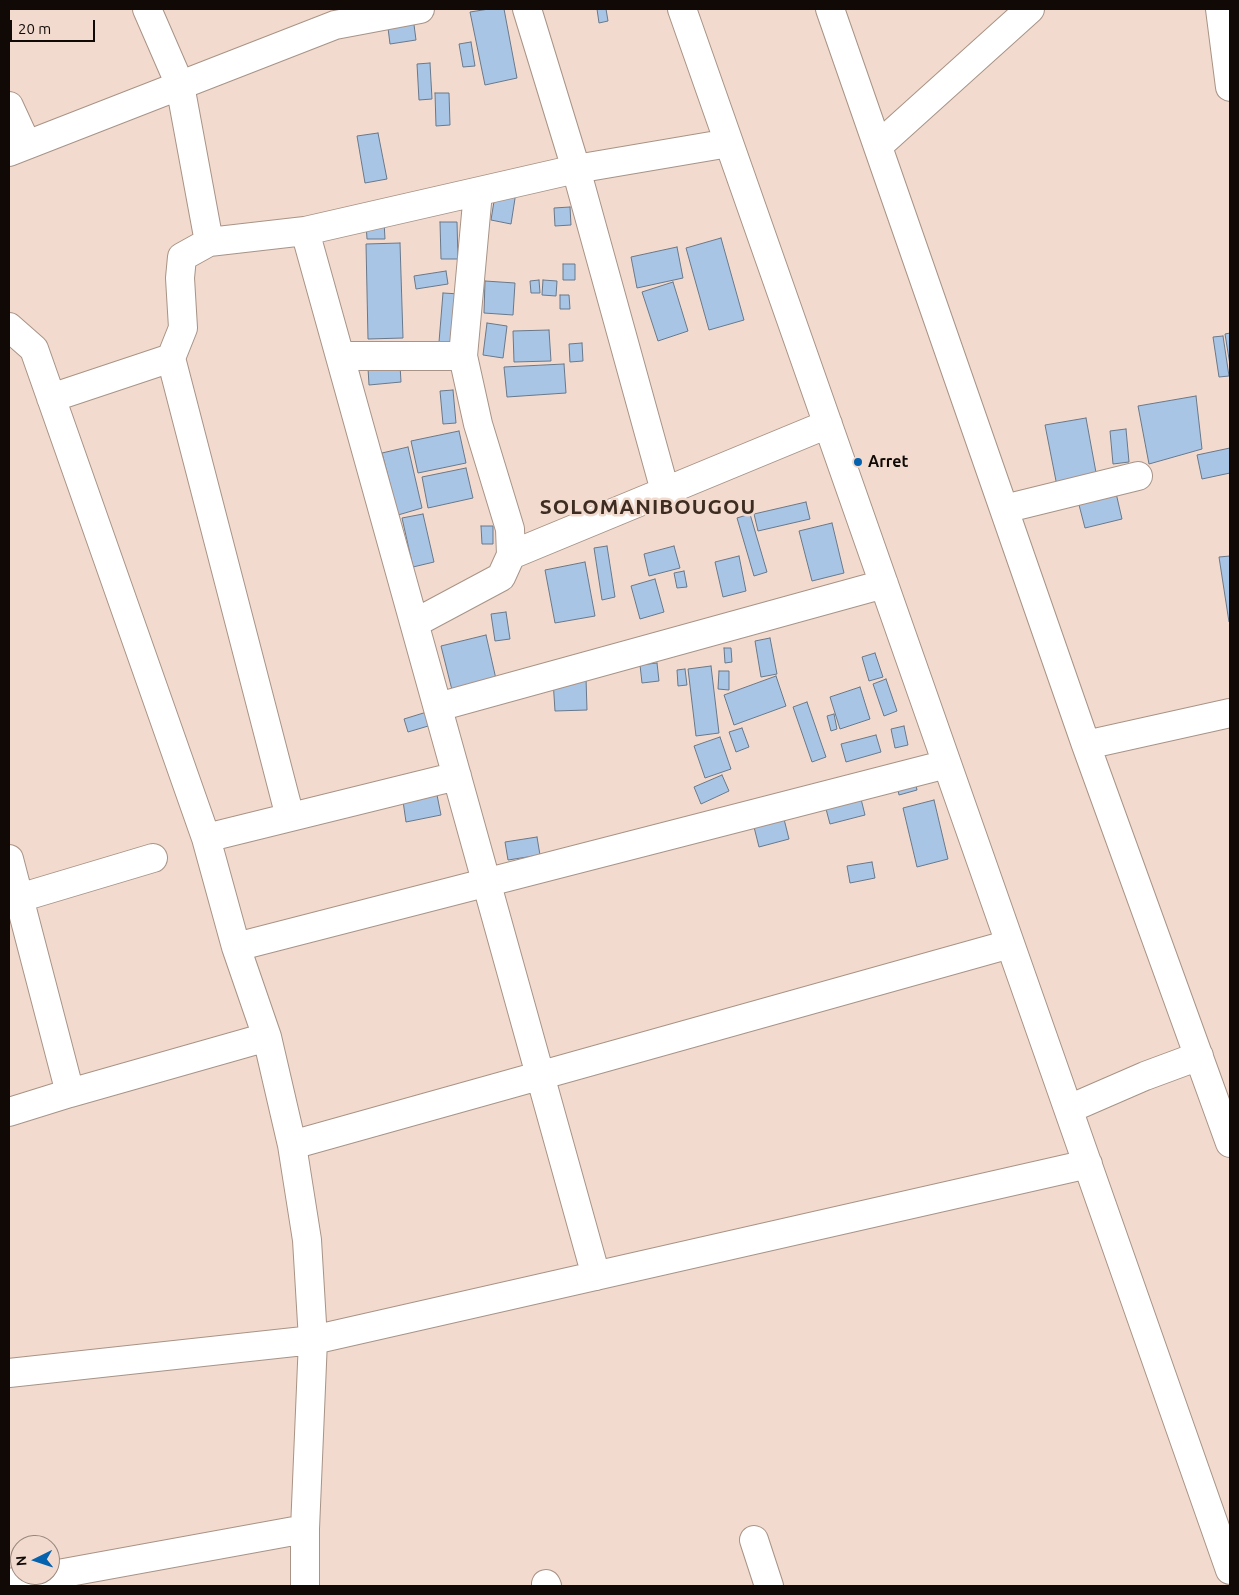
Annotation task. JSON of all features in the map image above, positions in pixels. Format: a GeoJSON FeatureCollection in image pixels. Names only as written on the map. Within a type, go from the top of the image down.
{"type":"FeatureCollection","features":[{"type":"Feature","properties":{"kind":"street"},"geometry":{"type":"LineString","coordinates":[[147,9],[180,85],[209,242]]}},
{"type":"Feature","properties":{"kind":"street"},"geometry":{"type":"LineString","coordinates":[[9,106],[18,149],[335,25],[420,9]]}},
{"type":"Feature","properties":{"kind":"street"},"geometry":{"type":"LineString","coordinates":[[527,9],[576,169],[665,491]]}},
{"type":"Feature","properties":{"kind":"street"},"geometry":{"type":"LineString","coordinates":[[682,9],[1230,1570]]}},
{"type":"Feature","properties":{"kind":"street"},"geometry":{"type":"LineString","coordinates":[[830,9],[1086,745],[1230,1143]]}},
{"type":"Feature","properties":{"kind":"street"},"geometry":{"type":"LineString","coordinates":[[878,146],[1030,9]]}},
{"type":"Feature","properties":{"kind":"street"},"geometry":{"type":"LineString","coordinates":[[1220,9],[1227,43],[1230,88]]}},
{"type":"Feature","properties":{"kind":"street"},"geometry":{"type":"LineString","coordinates":[[290,817],[171,358],[183,328],[180,278],[182,257],[209,242],[305,231],[576,169],[729,143]]}},
{"type":"Feature","properties":{"kind":"street"},"geometry":{"type":"LineString","coordinates":[[415,624],[501,577],[512,555],[510,529],[478,424],[463,356],[478,192]]}},
{"type":"Feature","properties":{"kind":"street"},"geometry":{"type":"LineString","coordinates":[[305,231],[596,1276]]}},
{"type":"Feature","properties":{"kind":"street"},"geometry":{"type":"LineString","coordinates":[[9,326],[34,349],[52,398],[206,838],[236,946],[267,1037],[292,1145],[307,1240],[313,1340],[305,1529],[305,1586]]}},
{"type":"Feature","properties":{"kind":"street"},"geometry":{"type":"LineString","coordinates":[[340,356],[463,356]]}},
{"type":"Feature","properties":{"kind":"street"},"geometry":{"type":"LineString","coordinates":[[52,398],[171,358]]}},
{"type":"Feature","properties":{"kind":"street"},"geometry":{"type":"LineString","coordinates":[[512,555],[828,424]]}},
{"type":"Feature","properties":{"kind":"street"},"geometry":{"type":"LineString","coordinates":[[1004,509],[1138,476]]}},
{"type":"Feature","properties":{"kind":"street"},"geometry":{"type":"LineString","coordinates":[[438,707],[884,584]]}},
{"type":"Feature","properties":{"kind":"street"},"geometry":{"type":"LineString","coordinates":[[1086,745],[1230,713]]}},
{"type":"Feature","properties":{"kind":"street"},"geometry":{"type":"LineString","coordinates":[[236,946],[947,764]]}},
{"type":"Feature","properties":{"kind":"street"},"geometry":{"type":"LineString","coordinates":[[206,838],[457,776]]}},
{"type":"Feature","properties":{"kind":"street"},"geometry":{"type":"LineString","coordinates":[[14,900],[153,858]]}},
{"type":"Feature","properties":{"kind":"street"},"geometry":{"type":"LineString","coordinates":[[9,859],[14,900],[70,1093]]}},
{"type":"Feature","properties":{"kind":"street"},"geometry":{"type":"LineString","coordinates":[[292,1145],[1010,944]]}},
{"type":"Feature","properties":{"kind":"street"},"geometry":{"type":"LineString","coordinates":[[9,1112],[267,1037]]}},
{"type":"Feature","properties":{"kind":"street"},"geometry":{"type":"LineString","coordinates":[[1068,1110],[1145,1076],[1198,1056]]}},
{"type":"Feature","properties":{"kind":"street"},"geometry":{"type":"LineString","coordinates":[[9,1373],[313,1340],[1088,1164]]}},
{"type":"Feature","properties":{"kind":"street"},"geometry":{"type":"LineString","coordinates":[[9,1583],[305,1529]]}},
{"type":"Feature","properties":{"kind":"street"},"geometry":{"type":"LineString","coordinates":[[754,1540],[769,1586]]}},
{"type":"Feature","properties":{"kind":"building"},"geometry":{"type":"Polygon","coordinates":[[[504,9],[517,78],[485,85],[470,12],[504,9]]]}},
{"type":"Feature","properties":{"kind":"building"},"geometry":{"type":"Polygon","coordinates":[[[597,9],[606,9],[608,21],[599,23],[597,9]]]}},
{"type":"Feature","properties":{"kind":"building"},"geometry":{"type":"Polygon","coordinates":[[[413,17],[416,40],[390,44],[387,20],[413,17]]]}},
{"type":"Feature","properties":{"kind":"building"},"geometry":{"type":"Polygon","coordinates":[[[471,42],[475,66],[463,67],[459,44],[471,42]]]}},
{"type":"Feature","properties":{"kind":"building"},"geometry":{"type":"Polygon","coordinates":[[[430,63],[432,99],[419,100],[417,64],[430,63]]]}},
{"type":"Feature","properties":{"kind":"building"},"geometry":{"type":"Polygon","coordinates":[[[435,93],[449,93],[450,125],[436,126],[435,93]]]}},
{"type":"Feature","properties":{"kind":"building"},"geometry":{"type":"Polygon","coordinates":[[[378,133],[387,179],[365,183],[357,136],[378,133]]]}},
{"type":"Feature","properties":{"kind":"building"},"geometry":{"type":"Polygon","coordinates":[[[496,189],[516,192],[511,224],[491,220],[496,189]]]}},
{"type":"Feature","properties":{"kind":"building"},"geometry":{"type":"Polygon","coordinates":[[[570,207],[571,225],[555,226],[554,208],[570,207]]]}},
{"type":"Feature","properties":{"kind":"building"},"geometry":{"type":"Polygon","coordinates":[[[384,222],[385,239],[367,239],[366,223],[384,222]]]}},
{"type":"Feature","properties":{"kind":"building"},"geometry":{"type":"Polygon","coordinates":[[[440,222],[457,222],[458,259],[441,259],[440,222]]]}},
{"type":"Feature","properties":{"kind":"building"},"geometry":{"type":"Polygon","coordinates":[[[721,238],[744,320],[709,330],[686,248],[721,238]]]}},
{"type":"Feature","properties":{"kind":"building"},"geometry":{"type":"Polygon","coordinates":[[[400,243],[403,338],[368,339],[366,244],[400,243]]]}},
{"type":"Feature","properties":{"kind":"building"},"geometry":{"type":"Polygon","coordinates":[[[677,247],[683,278],[637,288],[631,257],[677,247]]]}},
{"type":"Feature","properties":{"kind":"building"},"geometry":{"type":"Polygon","coordinates":[[[563,264],[575,264],[575,280],[563,280],[563,264]]]}},
{"type":"Feature","properties":{"kind":"building"},"geometry":{"type":"Polygon","coordinates":[[[446,271],[448,284],[416,289],[414,276],[446,271]]]}},
{"type":"Feature","properties":{"kind":"building"},"geometry":{"type":"Polygon","coordinates":[[[539,280],[540,293],[531,293],[530,281],[539,280]]]}},
{"type":"Feature","properties":{"kind":"building"},"geometry":{"type":"Polygon","coordinates":[[[543,280],[557,281],[556,296],[542,295],[543,280]]]}},
{"type":"Feature","properties":{"kind":"building"},"geometry":{"type":"Polygon","coordinates":[[[485,281],[515,283],[513,315],[484,313],[485,281]]]}},
{"type":"Feature","properties":{"kind":"building"},"geometry":{"type":"Polygon","coordinates":[[[673,282],[688,331],[658,341],[642,292],[673,282]]]}},
{"type":"Feature","properties":{"kind":"building"},"geometry":{"type":"Polygon","coordinates":[[[443,293],[460,294],[455,344],[439,342],[443,293]]]}},
{"type":"Feature","properties":{"kind":"building"},"geometry":{"type":"Polygon","coordinates":[[[560,295],[569,295],[570,309],[560,309],[560,295]]]}},
{"type":"Feature","properties":{"kind":"building"},"geometry":{"type":"Polygon","coordinates":[[[487,323],[507,326],[503,358],[483,355],[487,323]]]}},
{"type":"Feature","properties":{"kind":"building"},"geometry":{"type":"Polygon","coordinates":[[[549,330],[551,361],[514,362],[513,331],[549,330]]]}},
{"type":"Feature","properties":{"kind":"building"},"geometry":{"type":"Polygon","coordinates":[[[1230,333],[1230,365],[1225,334],[1230,333]]]}},
{"type":"Feature","properties":{"kind":"building"},"geometry":{"type":"Polygon","coordinates":[[[1223,336],[1229,376],[1219,377],[1213,337],[1223,336]]]}},
{"type":"Feature","properties":{"kind":"building"},"geometry":{"type":"Polygon","coordinates":[[[582,343],[583,361],[570,362],[569,344],[582,343]]]}},
{"type":"Feature","properties":{"kind":"building"},"geometry":{"type":"Polygon","coordinates":[[[564,364],[566,393],[507,397],[504,367],[564,364]]]}},
{"type":"Feature","properties":{"kind":"building"},"geometry":{"type":"Polygon","coordinates":[[[400,365],[401,382],[369,385],[368,368],[400,365]]]}},
{"type":"Feature","properties":{"kind":"building"},"geometry":{"type":"Polygon","coordinates":[[[453,390],[456,423],[443,424],[440,391],[453,390]]]}},
{"type":"Feature","properties":{"kind":"building"},"geometry":{"type":"Polygon","coordinates":[[[1196,396],[1202,449],[1149,464],[1138,406],[1196,396]]]}},
{"type":"Feature","properties":{"kind":"building"},"geometry":{"type":"Polygon","coordinates":[[[1086,418],[1097,478],[1057,486],[1045,425],[1086,418]]]}},
{"type":"Feature","properties":{"kind":"building"},"geometry":{"type":"Polygon","coordinates":[[[1126,429],[1129,462],[1113,464],[1110,431],[1126,429]]]}},
{"type":"Feature","properties":{"kind":"building"},"geometry":{"type":"Polygon","coordinates":[[[459,431],[466,463],[418,473],[411,441],[459,431]]]}},
{"type":"Feature","properties":{"kind":"building"},"geometry":{"type":"Polygon","coordinates":[[[408,447],[422,508],[398,515],[382,453],[408,447]]]}},
{"type":"Feature","properties":{"kind":"building"},"geometry":{"type":"Polygon","coordinates":[[[1230,448],[1230,473],[1202,479],[1197,455],[1230,448]]]}},
{"type":"Feature","properties":{"kind":"building"},"geometry":{"type":"Polygon","coordinates":[[[466,468],[473,498],[428,508],[422,477],[466,468]]]}},
{"type":"Feature","properties":{"kind":"building"},"geometry":{"type":"Polygon","coordinates":[[[1116,493],[1122,519],[1085,528],[1078,501],[1116,493]]]}},
{"type":"Feature","properties":{"kind":"building"},"geometry":{"type":"Polygon","coordinates":[[[806,502],[810,519],[758,531],[754,514],[806,502]]]}},
{"type":"Feature","properties":{"kind":"building"},"geometry":{"type":"Polygon","coordinates":[[[423,514],[434,562],[413,567],[402,518],[423,514]]]}},
{"type":"Feature","properties":{"kind":"building"},"geometry":{"type":"Polygon","coordinates":[[[750,514],[767,572],[754,576],[737,518],[750,514]]]}},
{"type":"Feature","properties":{"kind":"building"},"geometry":{"type":"Polygon","coordinates":[[[832,523],[844,573],[812,581],[799,531],[832,523]]]}},
{"type":"Feature","properties":{"kind":"building"},"geometry":{"type":"Polygon","coordinates":[[[481,526],[493,526],[493,544],[482,544],[481,526]]]}},
{"type":"Feature","properties":{"kind":"building"},"geometry":{"type":"Polygon","coordinates":[[[607,546],[615,597],[602,600],[594,548],[607,546]]]}},
{"type":"Feature","properties":{"kind":"building"},"geometry":{"type":"Polygon","coordinates":[[[674,546],[680,568],[649,576],[644,554],[674,546]]]}},
{"type":"Feature","properties":{"kind":"building"},"geometry":{"type":"Polygon","coordinates":[[[739,556],[746,591],[723,597],[715,562],[739,556]]]}},
{"type":"Feature","properties":{"kind":"building"},"geometry":{"type":"Polygon","coordinates":[[[1230,556],[1230,622],[1229,622],[1219,557],[1230,556]]]}},
{"type":"Feature","properties":{"kind":"building"},"geometry":{"type":"Polygon","coordinates":[[[585,562],[595,616],[555,623],[545,570],[585,562]]]}},
{"type":"Feature","properties":{"kind":"building"},"geometry":{"type":"Polygon","coordinates":[[[684,571],[687,587],[677,588],[674,573],[684,571]]]}},
{"type":"Feature","properties":{"kind":"building"},"geometry":{"type":"Polygon","coordinates":[[[655,579],[664,612],[640,619],[631,586],[655,579]]]}},
{"type":"Feature","properties":{"kind":"building"},"geometry":{"type":"Polygon","coordinates":[[[506,612],[510,639],[495,641],[491,614],[506,612]]]}},
{"type":"Feature","properties":{"kind":"building"},"geometry":{"type":"Polygon","coordinates":[[[486,635],[496,679],[452,690],[441,646],[486,635]]]}},
{"type":"Feature","properties":{"kind":"building"},"geometry":{"type":"Polygon","coordinates":[[[770,638],[777,674],[761,677],[755,641],[770,638]]]}},
{"type":"Feature","properties":{"kind":"building"},"geometry":{"type":"Polygon","coordinates":[[[724,648],[731,648],[732,662],[725,663],[724,648]]]}},
{"type":"Feature","properties":{"kind":"building"},"geometry":{"type":"Polygon","coordinates":[[[875,653],[883,677],[869,681],[862,657],[875,653]]]}},
{"type":"Feature","properties":{"kind":"building"},"geometry":{"type":"Polygon","coordinates":[[[657,663],[659,681],[642,683],[640,665],[657,663]]]}},
{"type":"Feature","properties":{"kind":"building"},"geometry":{"type":"Polygon","coordinates":[[[711,666],[719,733],[696,736],[688,669],[711,666]]]}},
{"type":"Feature","properties":{"kind":"building"},"geometry":{"type":"Polygon","coordinates":[[[685,669],[687,685],[678,686],[677,670],[685,669]]]}},
{"type":"Feature","properties":{"kind":"building"},"geometry":{"type":"Polygon","coordinates":[[[719,671],[729,671],[729,690],[718,689],[719,671]]]}},
{"type":"Feature","properties":{"kind":"building"},"geometry":{"type":"Polygon","coordinates":[[[776,676],[786,706],[734,725],[724,695],[776,676]]]}},
{"type":"Feature","properties":{"kind":"building"},"geometry":{"type":"Polygon","coordinates":[[[586,678],[587,710],[555,711],[553,680],[586,678]]]}},
{"type":"Feature","properties":{"kind":"building"},"geometry":{"type":"Polygon","coordinates":[[[886,679],[897,711],[884,716],[873,684],[886,679]]]}},
{"type":"Feature","properties":{"kind":"building"},"geometry":{"type":"Polygon","coordinates":[[[860,687],[870,719],[840,729],[830,697],[860,687]]]}},
{"type":"Feature","properties":{"kind":"building"},"geometry":{"type":"Polygon","coordinates":[[[807,702],[826,757],[812,762],[793,707],[807,702]]]}},
{"type":"Feature","properties":{"kind":"building"},"geometry":{"type":"Polygon","coordinates":[[[430,711],[435,724],[408,732],[404,719],[430,711]]]}},
{"type":"Feature","properties":{"kind":"building"},"geometry":{"type":"Polygon","coordinates":[[[834,714],[837,729],[831,731],[827,716],[834,714]]]}},
{"type":"Feature","properties":{"kind":"building"},"geometry":{"type":"Polygon","coordinates":[[[904,726],[908,745],[895,748],[891,729],[904,726]]]}},
{"type":"Feature","properties":{"kind":"building"},"geometry":{"type":"Polygon","coordinates":[[[742,728],[749,747],[736,752],[729,732],[742,728]]]}},
{"type":"Feature","properties":{"kind":"building"},"geometry":{"type":"Polygon","coordinates":[[[876,735],[881,752],[846,762],[841,744],[876,735]]]}},
{"type":"Feature","properties":{"kind":"building"},"geometry":{"type":"Polygon","coordinates":[[[720,737],[731,769],[705,778],[694,746],[720,737]]]}},
{"type":"Feature","properties":{"kind":"building"},"geometry":{"type":"Polygon","coordinates":[[[722,775],[729,791],[701,804],[694,787],[722,775]]]}},
{"type":"Feature","properties":{"kind":"building"},"geometry":{"type":"Polygon","coordinates":[[[915,781],[917,790],[899,795],[897,785],[915,781]]]}},
{"type":"Feature","properties":{"kind":"building"},"geometry":{"type":"Polygon","coordinates":[[[437,795],[441,815],[406,822],[403,801],[437,795]]]}},
{"type":"Feature","properties":{"kind":"building"},"geometry":{"type":"Polygon","coordinates":[[[861,799],[865,815],[830,824],[826,809],[861,799]]]}},
{"type":"Feature","properties":{"kind":"building"},"geometry":{"type":"Polygon","coordinates":[[[934,800],[948,859],[917,867],[903,808],[934,800]]]}},
{"type":"Feature","properties":{"kind":"building"},"geometry":{"type":"Polygon","coordinates":[[[784,819],[789,839],[759,847],[754,827],[784,819]]]}},
{"type":"Feature","properties":{"kind":"building"},"geometry":{"type":"Polygon","coordinates":[[[537,837],[540,855],[508,860],[505,842],[537,837]]]}},
{"type":"Feature","properties":{"kind":"building"},"geometry":{"type":"Polygon","coordinates":[[[872,862],[875,878],[850,883],[847,866],[872,862]]]}},
{"type":"Feature","properties":{"kind":"place","name":"Arret"},"geometry":{"type":"Point","coordinates":[858,462]}},
{"type":"Feature","properties":{"kind":"district","name":"SOLOMANIBOUGOU"},"geometry":{"type":"Point","coordinates":[648,507]}}]}
